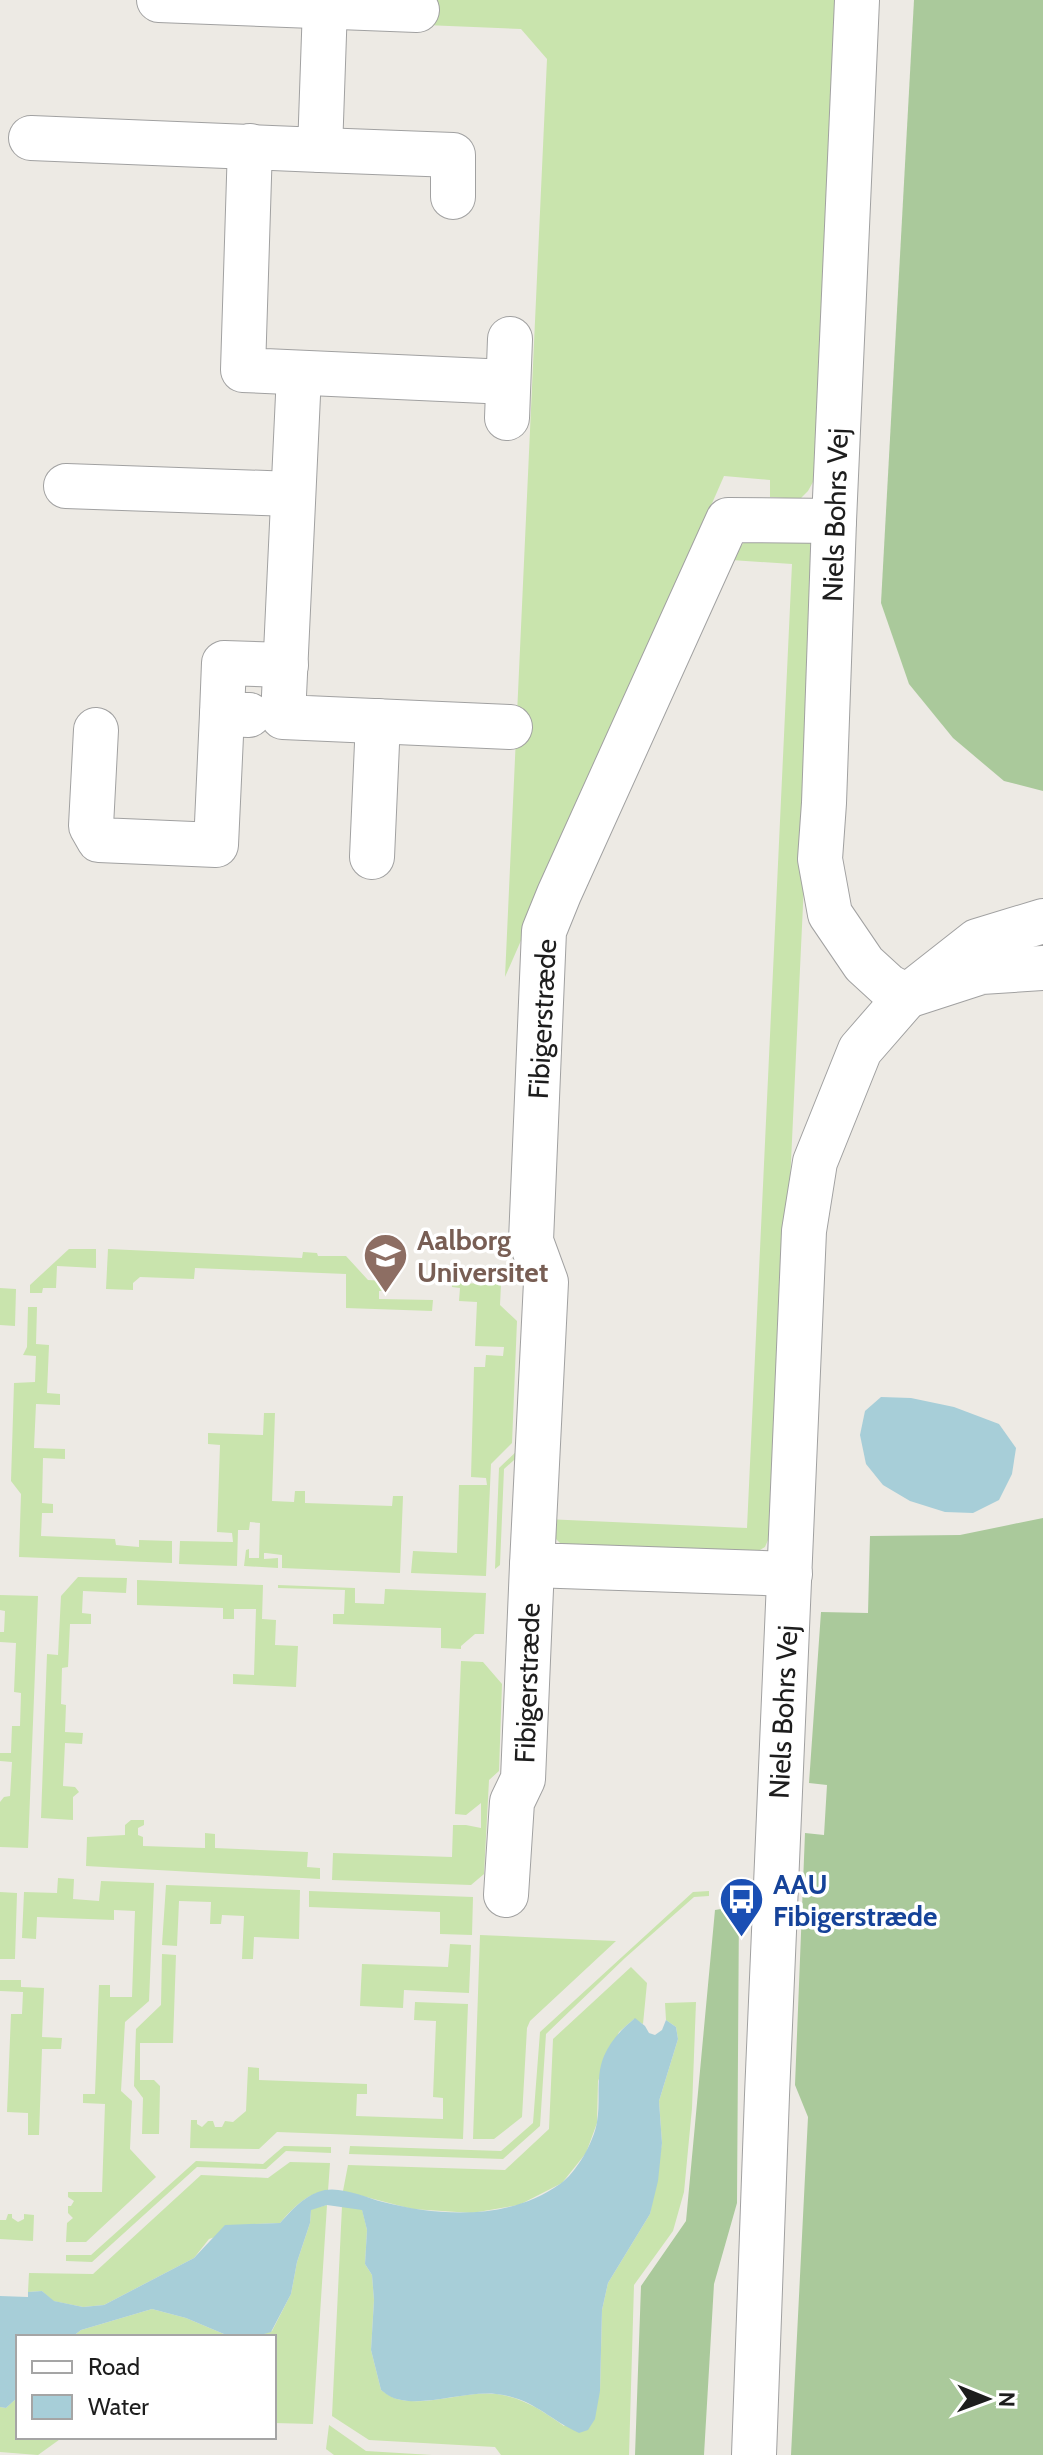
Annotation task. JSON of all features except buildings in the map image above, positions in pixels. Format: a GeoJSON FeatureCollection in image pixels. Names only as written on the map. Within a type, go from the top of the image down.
{"type":"FeatureCollection","features":[{"type":"Feature","properties":{"kind":"street"},"geometry":{"type":"LineString","coordinates":[[159,0],[417,10]]}},
{"type":"Feature","properties":{"kind":"street","name":"Niels Bohrs Vej"},"geometry":{"type":"LineString","coordinates":[[857,0],[820,859],[830,914],[864,964],[888,986],[907,996]]}},
{"type":"Feature","properties":{"kind":"street"},"geometry":{"type":"LineString","coordinates":[[320,150],[325,6]]}},
{"type":"Feature","properties":{"kind":"street"},"geometry":{"type":"LineString","coordinates":[[31,138],[453,155],[453,197]]}},
{"type":"Feature","properties":{"kind":"street"},"geometry":{"type":"LineString","coordinates":[[250,146],[243,370],[507,400],[510,339]]}},
{"type":"Feature","properties":{"kind":"street"},"geometry":{"type":"LineString","coordinates":[[283,717],[299,374]]}},
{"type":"Feature","properties":{"kind":"street"},"geometry":{"type":"LineString","coordinates":[[66,486],[293,494]]}},
{"type":"Feature","properties":{"kind":"street","name":"Fibigerstræde"},"geometry":{"type":"LineString","coordinates":[[506,1895],[512,1802],[523,1779],[546,1282],[531,1241],[544,931],[728,520],[834,521]]}},
{"type":"Feature","properties":{"kind":"street"},"geometry":{"type":"LineString","coordinates":[[96,730],[91,826],[99,840],[216,845],[224,663],[286,665]]}},
{"type":"Feature","properties":{"kind":"street"},"geometry":{"type":"LineString","coordinates":[[222,714],[510,727]]}},
{"type":"Feature","properties":{"kind":"street"},"geometry":{"type":"LineString","coordinates":[[372,857],[378,721]]}},
{"type":"Feature","properties":{"kind":"street","name":"Niels Bohrs Vej"},"geometry":{"type":"LineString","coordinates":[[754,2455],[804,1231],[815,1162],[860,1050],[907,996],[977,941],[1043,921]]}},
{"type":"Feature","properties":{"kind":"street"},"geometry":{"type":"LineString","coordinates":[[907,996],[981,972],[1043,968]]}},
{"type":"Feature","properties":{"kind":"street","name":"Fibigerstræde"},"geometry":{"type":"LineString","coordinates":[[532,1565],[790,1574]]}},
{"type":"Feature","properties":{"kind":"green space"},"geometry":{"type":"Polygon","coordinates":[[[424,0],[838,0],[819,471],[800,499],[770,497],[770,480],[724,476],[505,977],[547,59],[521,29],[425,25],[424,0]]]}},
{"type":"Feature","properties":{"kind":"green space"},"geometry":{"type":"Polygon","coordinates":[[[914,0],[1043,0],[1043,791],[1004,781],[953,738],[909,684],[881,603],[914,0]]]}},
{"type":"Feature","properties":{"kind":"green space"},"geometry":{"type":"Polygon","coordinates":[[[747,538],[810,541],[819,562],[774,1526],[765,1547],[747,1558],[568,1551],[547,1530],[545,1519],[747,1528],[792,564],[731,560],[747,538]]]}},
{"type":"Feature","properties":{"kind":"green space"},"geometry":{"type":"Polygon","coordinates":[[[69,1249],[96,1249],[96,1268],[57,1266],[56,1288],[43,1288],[42,1293],[30,1293],[30,1285],[69,1249]]]}},
{"type":"Feature","properties":{"kind":"green space"},"geometry":{"type":"Polygon","coordinates":[[[108,1249],[302,1258],[303,1252],[317,1253],[318,1256],[346,1256],[368,1280],[385,1281],[385,1291],[379,1291],[379,1299],[433,1300],[432,1311],[346,1308],[346,1274],[195,1268],[194,1279],[140,1277],[133,1283],[133,1290],[106,1289],[108,1249]]]}},
{"type":"Feature","properties":{"kind":"green space"},"geometry":{"type":"Polygon","coordinates":[[[452,1283],[501,1284],[500,1305],[517,1321],[512,1443],[491,1464],[486,1576],[411,1573],[413,1551],[457,1553],[459,1485],[487,1485],[486,1478],[471,1477],[474,1367],[485,1367],[486,1355],[503,1356],[504,1347],[475,1346],[477,1302],[459,1301],[460,1288],[452,1287],[452,1283]]]}},
{"type":"Feature","properties":{"kind":"green space"},"geometry":{"type":"Polygon","coordinates":[[[0,1288],[16,1289],[15,1326],[0,1325],[0,1288]]]}},
{"type":"Feature","properties":{"kind":"green space"},"geometry":{"type":"Polygon","coordinates":[[[28,1307],[37,1307],[36,1344],[49,1345],[47,1393],[60,1394],[60,1405],[36,1404],[34,1448],[65,1449],[65,1459],[43,1458],[42,1503],[53,1504],[53,1513],[42,1513],[41,1536],[115,1539],[116,1545],[139,1547],[139,1540],[172,1541],[172,1563],[19,1557],[21,1494],[11,1481],[14,1383],[35,1382],[36,1356],[23,1355],[27,1347],[28,1307]]]}},
{"type":"Feature","properties":{"kind":"green space"},"geometry":{"type":"Polygon","coordinates":[[[264,1413],[275,1413],[272,1501],[294,1502],[295,1491],[305,1491],[305,1503],[392,1506],[393,1496],[403,1496],[400,1573],[282,1568],[282,1555],[266,1553],[264,1559],[278,1558],[278,1568],[244,1566],[246,1550],[249,1549],[249,1558],[259,1558],[260,1523],[250,1522],[249,1530],[238,1530],[237,1566],[179,1564],[180,1541],[233,1542],[232,1533],[217,1532],[220,1445],[208,1444],[208,1433],[263,1435],[264,1413]]]}},
{"type":"Feature","properties":{"kind":"green space"},"geometry":{"type":"Polygon","coordinates":[[[521,1447],[525,1450],[504,1469],[500,1565],[495,1569],[499,1468],[521,1447]]]}},
{"type":"Feature","properties":{"kind":"green space"},"geometry":{"type":"Polygon","coordinates":[[[1043,1518],[1043,2455],[791,2455],[808,2117],[795,2085],[805,1833],[824,1835],[827,1785],[809,1783],[821,1612],[868,1613],[870,1536],[960,1535],[1043,1518]]]}},
{"type":"Feature","properties":{"kind":"green space"},"geometry":{"type":"Polygon","coordinates":[[[78,1577],[127,1578],[126,1593],[83,1591],[82,1613],[91,1614],[91,1624],[70,1624],[68,1667],[62,1668],[61,1704],[66,1705],[65,1732],[83,1733],[82,1744],[65,1743],[63,1786],[75,1787],[79,1792],[73,1797],[73,1820],[41,1818],[47,1654],[58,1655],[61,1596],[78,1577]]]}},
{"type":"Feature","properties":{"kind":"green space"},"geometry":{"type":"Polygon","coordinates":[[[137,1580],[263,1585],[262,1619],[276,1620],[275,1645],[298,1646],[296,1687],[233,1684],[233,1674],[254,1675],[256,1609],[234,1609],[234,1619],[223,1619],[223,1608],[137,1605],[137,1580]]]}},
{"type":"Feature","properties":{"kind":"green space"},"geometry":{"type":"Polygon","coordinates":[[[278,1585],[355,1588],[355,1603],[384,1604],[385,1589],[486,1593],[484,1634],[475,1634],[461,1649],[441,1648],[441,1628],[333,1624],[333,1614],[344,1614],[345,1590],[278,1588],[278,1585]]]}},
{"type":"Feature","properties":{"kind":"green space"},"geometry":{"type":"Polygon","coordinates":[[[0,1595],[38,1596],[28,1848],[0,1847],[0,1802],[10,1796],[12,1762],[0,1761],[0,1753],[11,1753],[12,1726],[20,1726],[21,1693],[14,1692],[16,1643],[0,1642],[5,1611],[0,1610],[0,1595]]]}},
{"type":"Feature","properties":{"kind":"green space"},"geometry":{"type":"Polygon","coordinates":[[[461,1661],[483,1662],[502,1684],[499,1771],[489,1780],[484,1874],[471,1885],[332,1880],[333,1853],[452,1857],[453,1825],[481,1828],[481,1803],[466,1815],[455,1814],[461,1661]]]}},
{"type":"Feature","properties":{"kind":"green space"},"geometry":{"type":"Polygon","coordinates":[[[131,1820],[144,1820],[144,1825],[138,1828],[138,1835],[143,1837],[143,1846],[205,1848],[205,1833],[215,1834],[215,1848],[308,1852],[307,1867],[320,1868],[320,1879],[86,1866],[87,1837],[125,1835],[125,1825],[131,1820]]]}},
{"type":"Feature","properties":{"kind":"green space"},"geometry":{"type":"Polygon","coordinates":[[[58,1878],[74,1879],[73,1899],[99,1901],[101,1881],[154,1883],[149,2001],[125,2022],[121,2091],[132,2101],[130,2149],[156,2177],[86,2242],[66,2242],[67,2223],[73,2218],[68,2213],[68,2206],[74,2201],[68,2197],[68,2192],[102,2192],[105,2104],[83,2103],[83,2094],[95,2094],[99,1985],[110,1985],[110,1997],[132,1997],[135,1911],[114,1910],[114,1920],[37,1917],[36,1939],[22,1938],[24,1892],[57,1893],[58,1878]]]}},
{"type":"Feature","properties":{"kind":"green space"},"geometry":{"type":"Polygon","coordinates":[[[166,1885],[300,1890],[299,1939],[254,1937],[253,1959],[242,1959],[244,1916],[222,1915],[221,1924],[210,1924],[211,1902],[179,1901],[177,1946],[162,1945],[166,1885]]]}},
{"type":"Feature","properties":{"kind":"green space"},"geometry":{"type":"Polygon","coordinates":[[[309,1891],[473,1897],[472,1935],[440,1934],[440,1912],[309,1907],[309,1891]]]}},
{"type":"Feature","properties":{"kind":"green space"},"geometry":{"type":"Polygon","coordinates":[[[709,1891],[709,1896],[694,1897],[546,2034],[540,2126],[503,2159],[349,2154],[350,2146],[501,2151],[533,2123],[540,2032],[693,1892],[709,1891]]]}},
{"type":"Feature","properties":{"kind":"green space"},"geometry":{"type":"Polygon","coordinates":[[[0,1892],[17,1893],[15,1959],[0,1959],[0,1892]]]}},
{"type":"Feature","properties":{"kind":"green space"},"geometry":{"type":"Polygon","coordinates":[[[739,1906],[737,2203],[714,2284],[704,2455],[635,2455],[641,2286],[686,2221],[715,1910],[739,1906]]]}},
{"type":"Feature","properties":{"kind":"green space"},"geometry":{"type":"Polygon","coordinates":[[[480,1935],[616,1941],[530,2021],[527,2028],[522,2117],[494,2139],[473,2139],[480,1935]]]}},
{"type":"Feature","properties":{"kind":"green space"},"geometry":{"type":"Polygon","coordinates":[[[450,1944],[471,1945],[469,1993],[404,1990],[403,2008],[360,2006],[362,1964],[448,1967],[450,1944]]]}},
{"type":"Feature","properties":{"kind":"green space"},"geometry":{"type":"Polygon","coordinates":[[[162,1954],[176,1955],[173,2043],[140,2043],[140,2080],[154,2080],[160,2086],[159,2134],[142,2134],[143,2098],[134,2086],[136,2029],[161,2005],[162,1954]]]}},
{"type":"Feature","properties":{"kind":"green space"},"geometry":{"type":"Polygon","coordinates":[[[631,1967],[647,1983],[643,2024],[634,2019],[619,2032],[598,2081],[597,2123],[586,2153],[562,2183],[519,2205],[472,2213],[412,2209],[343,2191],[348,2165],[505,2170],[549,2129],[553,2039],[631,1967]]]}},
{"type":"Feature","properties":{"kind":"green space"},"geometry":{"type":"Polygon","coordinates":[[[0,1980],[21,1980],[21,1987],[44,1988],[42,2037],[62,2038],[61,2049],[42,2049],[39,2135],[28,2135],[28,2113],[7,2112],[11,2014],[22,2014],[23,1992],[0,1991],[0,1980]]]}},
{"type":"Feature","properties":{"kind":"green space"},"geometry":{"type":"Polygon","coordinates":[[[415,2002],[468,2004],[463,2139],[277,2132],[259,2149],[190,2148],[191,2120],[197,2120],[202,2127],[213,2121],[215,2127],[222,2127],[225,2121],[233,2122],[246,2111],[248,2067],[259,2068],[259,2080],[367,2084],[367,2094],[357,2094],[356,2116],[443,2119],[443,2098],[433,2097],[436,2021],[414,2020],[415,2002]]]}},
{"type":"Feature","properties":{"kind":"green space"},"geometry":{"type":"Polygon","coordinates":[[[696,2002],[692,2108],[684,2192],[673,2231],[634,2285],[629,2455],[501,2455],[495,2447],[369,2440],[332,2416],[342,2206],[362,2209],[367,2230],[365,2264],[372,2275],[374,2300],[371,2350],[381,2390],[409,2401],[497,2394],[533,2406],[564,2426],[600,2391],[602,2310],[608,2283],[650,2214],[662,2143],[659,2101],[678,2039],[676,2027],[666,2020],[665,2003],[696,2002]]]}},
{"type":"Feature","properties":{"kind":"green space"},"geometry":{"type":"Polygon","coordinates":[[[284,2146],[331,2147],[331,2153],[286,2151],[266,2169],[197,2167],[92,2262],[66,2261],[66,2255],[91,2255],[196,2161],[263,2164],[284,2146]]]}},
{"type":"Feature","properties":{"kind":"green space"},"geometry":{"type":"Polygon","coordinates":[[[290,2162],[330,2163],[328,2191],[307,2198],[280,2223],[256,2224],[209,2239],[194,2258],[104,2305],[83,2307],[53,2301],[42,2291],[28,2292],[29,2273],[93,2274],[201,2175],[268,2178],[290,2162]]]}},
{"type":"Feature","properties":{"kind":"green space"},"geometry":{"type":"Polygon","coordinates":[[[327,2205],[313,2424],[276,2423],[276,2335],[260,2335],[272,2331],[291,2294],[311,2209],[327,2205]]]}},
{"type":"Feature","properties":{"kind":"green space"},"geometry":{"type":"Polygon","coordinates":[[[8,2214],[12,2214],[18,2222],[24,2219],[24,2214],[34,2215],[33,2241],[0,2239],[0,2220],[6,2220],[8,2214]]]}},
{"type":"Feature","properties":{"kind":"green space"},"geometry":{"type":"Polygon","coordinates":[[[152,2309],[186,2318],[226,2335],[75,2335],[81,2330],[152,2309]]]}},
{"type":"Feature","properties":{"kind":"green space"},"geometry":{"type":"Polygon","coordinates":[[[16,2399],[16,2439],[60,2439],[38,2455],[0,2452],[0,2407],[6,2408],[16,2399]]]}},
{"type":"Feature","properties":{"kind":"green space"},"geometry":{"type":"Polygon","coordinates":[[[329,2425],[366,2451],[432,2455],[334,2455],[326,2449],[329,2425]]]}},
{"type":"Feature","properties":{"kind":"water"},"geometry":{"type":"Polygon","coordinates":[[[881,1397],[911,1398],[954,1407],[999,1424],[1016,1448],[1012,1474],[999,1500],[973,1513],[945,1512],[910,1501],[883,1485],[866,1464],[860,1435],[865,1411],[881,1397]]]}},
{"type":"Feature","properties":{"kind":"water"},"geometry":{"type":"Polygon","coordinates":[[[635,2018],[655,2035],[662,2030],[666,2020],[676,2027],[678,2039],[659,2101],[662,2143],[650,2214],[608,2283],[602,2310],[600,2391],[595,2419],[588,2430],[579,2433],[530,2404],[509,2396],[484,2394],[408,2401],[393,2398],[381,2390],[371,2350],[374,2300],[372,2275],[365,2264],[367,2230],[362,2210],[327,2205],[311,2210],[291,2294],[271,2332],[226,2335],[186,2318],[152,2309],[81,2330],[75,2335],[16,2335],[16,2399],[6,2408],[0,2407],[0,2296],[28,2297],[28,2292],[42,2291],[54,2301],[83,2307],[104,2305],[194,2258],[225,2225],[280,2223],[302,2201],[325,2190],[342,2190],[428,2211],[474,2212],[519,2204],[560,2184],[578,2165],[595,2130],[600,2072],[604,2056],[617,2035],[635,2018]]]}},
{"type":"Feature","properties":{"kind":"place","name":"Aalborg Universitet"},"geometry":{"type":"Point","coordinates":[386,1295]}},
{"type":"Feature","properties":{"kind":"place","name":"AAU Fibigerstræde"},"geometry":{"type":"Point","coordinates":[742,1939]}}]}
